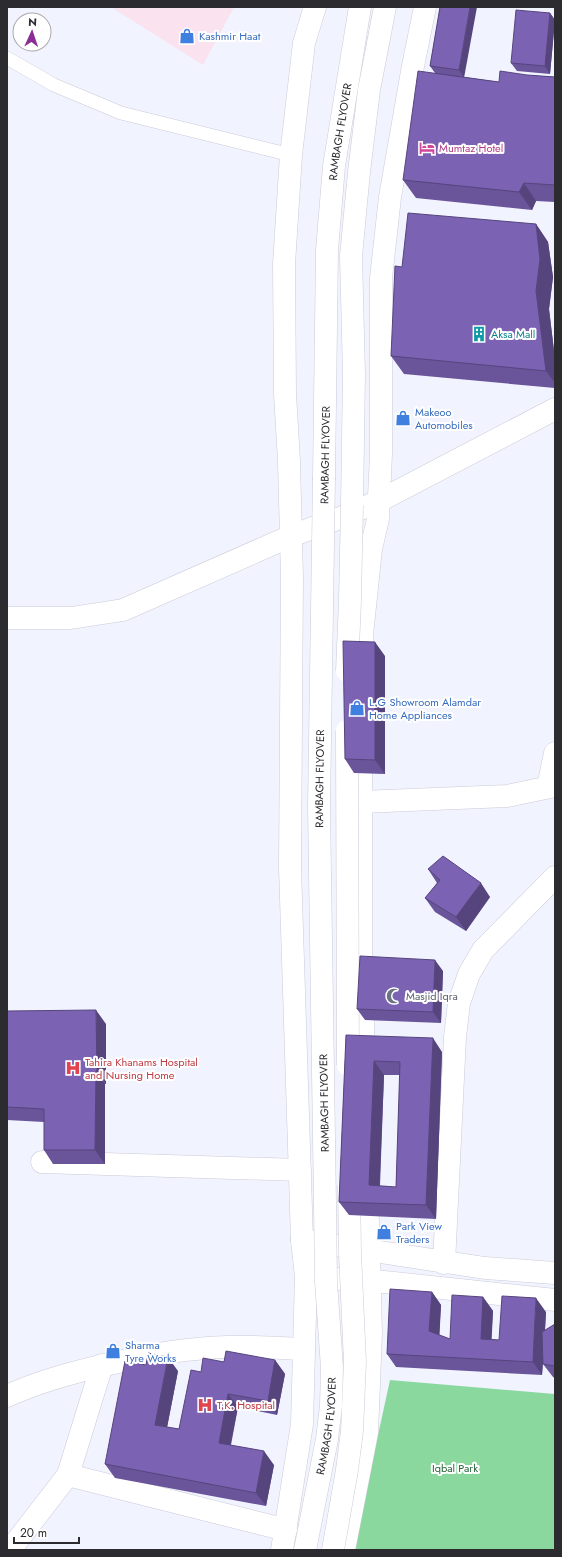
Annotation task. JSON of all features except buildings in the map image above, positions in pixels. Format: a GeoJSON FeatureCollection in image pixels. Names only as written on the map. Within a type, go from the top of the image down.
{"type":"FeatureCollection","features":[{"type":"Feature","properties":{"kind":"main road"},"geometry":{"type":"LineString","coordinates":[[68,1475],[284,1540],[302,1424],[306,1277],[302,1240],[290,867],[291,536],[284,331],[284,264],[291,155],[304,43],[315,7]]}},
{"type":"Feature","properties":{"kind":"main road","name":"RAMBAGH FLYOVER"},"geometry":{"type":"LineString","coordinates":[[305,1550],[327,1439],[331,1406],[332,1368],[326,1282],[324,1204],[319,806],[327,250],[334,166],[360,7]]}},
{"type":"Feature","properties":{"kind":"main road","name":"RAMBAGH FLYOVER"},"geometry":{"type":"LineString","coordinates":[[361,802],[361,944],[357,1086],[354,701],[350,601],[354,375],[351,256],[368,90],[385,7]]}},
{"type":"Feature","properties":{"kind":"main road"},"geometry":{"type":"LineString","coordinates":[[425,7],[390,196],[381,278],[381,454],[378,519],[371,549],[354,701],[361,802],[507,796],[552,787],[555,753]]}},
{"type":"Feature","properties":{"kind":"main road"},"geometry":{"type":"LineString","coordinates":[[7,618],[72,618],[123,610],[291,536],[340,518],[379,500],[555,409]]}},
{"type":"Feature","properties":{"kind":"main road"},"geometry":{"type":"LineString","coordinates":[[444,1263],[455,1037],[459,1003],[469,974],[484,950],[555,877]]}},
{"type":"Feature","properties":{"kind":"main road"},"geometry":{"type":"LineString","coordinates":[[42,1162],[300,1170]]}},
{"type":"Feature","properties":{"kind":"main road"},"geometry":{"type":"LineString","coordinates":[[333,1550],[352,1431],[355,1370],[350,1253],[358,1165],[369,1251],[371,1333],[367,1433],[344,1550]]}},
{"type":"Feature","properties":{"kind":"main road"},"geometry":{"type":"LineString","coordinates":[[302,1240],[444,1263],[485,1268],[555,1273]]}},
{"type":"Feature","properties":{"kind":"main road"},"geometry":{"type":"LineString","coordinates":[[306,1277],[369,1281],[555,1300]]}},
{"type":"Feature","properties":{"kind":"main road"},"geometry":{"type":"LineString","coordinates":[[7,1396],[28,1386],[59,1375],[150,1354],[186,1349],[229,1347],[304,1349]]}},
{"type":"Feature","properties":{"kind":"main road"},"geometry":{"type":"LineString","coordinates":[[10,1550],[68,1475],[102,1365]]}},
{"type":"Feature","properties":{"kind":"lane"},"geometry":{"type":"LineString","coordinates":[[7,58],[54,85],[121,113],[291,155]]}},
{"type":"Feature","properties":{"kind":"shaded area","name":"Kashmir Haat"},"geometry":{"type":"Polygon","coordinates":[[[111,7],[234,7],[203,65],[111,7]]]}},
{"type":"Feature","properties":{"kind":"green space","name":"Iqbal Park"},"geometry":{"type":"Polygon","coordinates":[[[390,1380],[555,1394],[555,1550],[353,1550],[390,1380]]]}},
{"type":"Feature","properties":{"kind":"place","name":"Kashmir Haat"},"geometry":{"type":"Point","coordinates":[187,36]}},
{"type":"Feature","properties":{"kind":"place","name":"Mumtaz Hotel"},"geometry":{"type":"Point","coordinates":[427,148]}},
{"type":"Feature","properties":{"kind":"place","name":"Aksa Mall"},"geometry":{"type":"Point","coordinates":[479,334]}},
{"type":"Feature","properties":{"kind":"place","name":"Makeoo Automobiles"},"geometry":{"type":"Point","coordinates":[403,418]}},
{"type":"Feature","properties":{"kind":"place","name":"L.G Showroom Alamdar Home Appliances"},"geometry":{"type":"Point","coordinates":[357,708]}},
{"type":"Feature","properties":{"kind":"place","name":"Masjid Iqra"},"geometry":{"type":"Point","coordinates":[394,996]}},
{"type":"Feature","properties":{"kind":"place","name":"Tahira Khanams Hospital and Nursing Home"},"geometry":{"type":"Point","coordinates":[73,1068]}},
{"type":"Feature","properties":{"kind":"place","name":"Park View Traders"},"geometry":{"type":"Point","coordinates":[384,1232]}},
{"type":"Feature","properties":{"kind":"place","name":"Sharma Tyre Works"},"geometry":{"type":"Point","coordinates":[113,1351]}},
{"type":"Feature","properties":{"kind":"place","name":"T.K. Hospital"},"geometry":{"type":"Point","coordinates":[205,1405]}}]}
